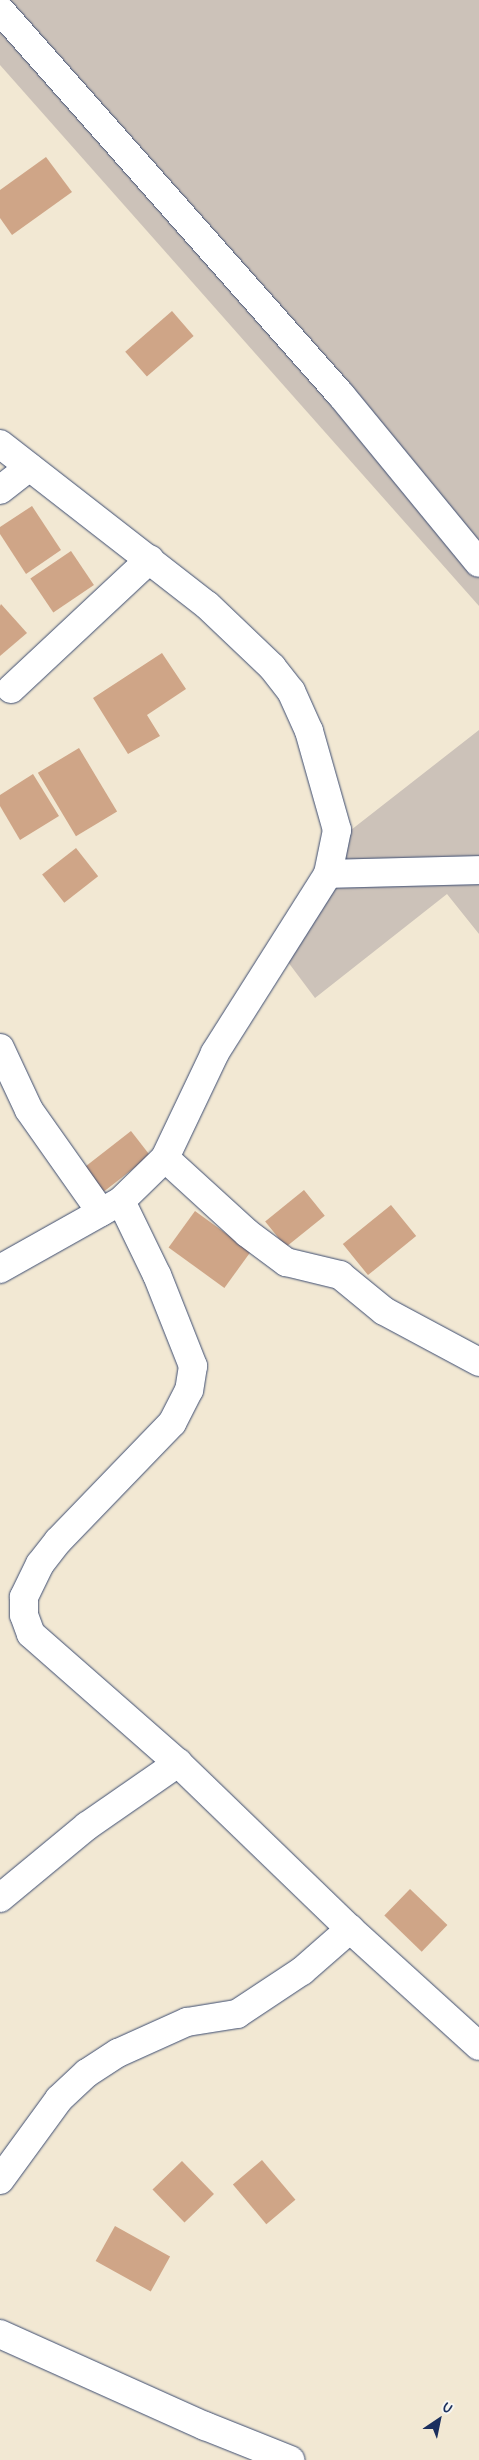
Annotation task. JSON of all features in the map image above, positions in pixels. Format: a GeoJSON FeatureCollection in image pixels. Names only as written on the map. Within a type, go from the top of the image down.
{"type":"FeatureCollection","features":[{"type":"Feature","properties":{"kind":"street"},"geometry":{"type":"LineString","coordinates":[[0,10],[341,395],[479,562]]}},
{"type":"Feature","properties":{"kind":"street"},"geometry":{"type":"LineString","coordinates":[[0,444],[207,604],[257,651],[291,691],[309,731],[337,830],[328,874],[215,1053],[165,1158],[111,1206],[0,1269]]}},
{"type":"Feature","properties":{"kind":"street"},"geometry":{"type":"LineString","coordinates":[[0,490],[29,467]]}},
{"type":"Feature","properties":{"kind":"street"},"geometry":{"type":"LineString","coordinates":[[11,689],[150,559]]}},
{"type":"Feature","properties":{"kind":"street"},"geometry":{"type":"LineString","coordinates":[[328,874],[479,870]]}},
{"type":"Feature","properties":{"kind":"street"},"geometry":{"type":"LineString","coordinates":[[0,1048],[29,1110],[111,1206],[157,1275],[193,1366],[190,1390],[172,1423],[58,1541],[40,1564],[24,1597],[24,1615],[31,1634],[178,1764],[350,1929],[479,2046]]}},
{"type":"Feature","properties":{"kind":"street"},"geometry":{"type":"LineString","coordinates":[[165,1158],[247,1233],[286,1262],[340,1275],[384,1311],[479,1362]]}},
{"type":"Feature","properties":{"kind":"street"},"geometry":{"type":"LineString","coordinates":[[0,1898],[87,1826],[178,1764]]}},
{"type":"Feature","properties":{"kind":"street"},"geometry":{"type":"LineString","coordinates":[[0,2180],[59,2099],[87,2073],[118,2053],[187,2022],[237,2014],[302,1972],[350,1929]]}},
{"type":"Feature","properties":{"kind":"street"},"geometry":{"type":"LineString","coordinates":[[0,2334],[205,2426],[290,2460]]}},
{"type":"Feature","properties":{"kind":"shaded area"},"geometry":{"type":"Polygon","coordinates":[[[0,0],[479,0],[479,606],[0,65],[0,0]]]}},
{"type":"Feature","properties":{"kind":"shaded area"},"geometry":{"type":"Polygon","coordinates":[[[479,730],[479,934],[447,894],[315,998],[276,946],[351,830],[479,730]]]}},
{"type":"Feature","properties":{"kind":"building"},"geometry":{"type":"Polygon","coordinates":[[[46,157],[72,192],[12,235],[0,218],[0,190],[46,157]]]}},
{"type":"Feature","properties":{"kind":"building"},"geometry":{"type":"Polygon","coordinates":[[[172,311],[194,336],[147,377],[125,352],[172,311]]]}},
{"type":"Feature","properties":{"kind":"building"},"geometry":{"type":"Polygon","coordinates":[[[32,506],[61,550],[26,574],[0,534],[0,527],[32,506]]]}},
{"type":"Feature","properties":{"kind":"building"},"geometry":{"type":"Polygon","coordinates":[[[71,551],[94,585],[53,612],[30,578],[71,551]]]}},
{"type":"Feature","properties":{"kind":"building"},"geometry":{"type":"Polygon","coordinates":[[[1,604],[27,633],[0,656],[0,606],[1,604]]]}},
{"type":"Feature","properties":{"kind":"building"},"geometry":{"type":"Polygon","coordinates":[[[162,653],[186,689],[147,715],[160,736],[128,754],[93,698],[162,653]]]}},
{"type":"Feature","properties":{"kind":"building"},"geometry":{"type":"Polygon","coordinates":[[[79,748],[117,811],[76,836],[38,773],[79,748]]]}},
{"type":"Feature","properties":{"kind":"building"},"geometry":{"type":"Polygon","coordinates":[[[33,774],[59,816],[20,840],[0,806],[0,795],[33,774]]]}},
{"type":"Feature","properties":{"kind":"building"},"geometry":{"type":"Polygon","coordinates":[[[76,848],[98,876],[64,903],[42,874],[76,848]]]}},
{"type":"Feature","properties":{"kind":"building"},"geometry":{"type":"Polygon","coordinates":[[[131,1131],[150,1155],[104,1192],[85,1167],[131,1131]]]}},
{"type":"Feature","properties":{"kind":"building"},"geometry":{"type":"Polygon","coordinates":[[[304,1190],[325,1216],[286,1247],[265,1221],[304,1190]]]}},
{"type":"Feature","properties":{"kind":"building"},"geometry":{"type":"Polygon","coordinates":[[[391,1205],[416,1236],[368,1275],[343,1244],[391,1205]]]}},
{"type":"Feature","properties":{"kind":"building"},"geometry":{"type":"Polygon","coordinates":[[[195,1211],[251,1252],[224,1288],[169,1247],[195,1211]]]}},
{"type":"Feature","properties":{"kind":"building"},"geometry":{"type":"Polygon","coordinates":[[[410,1889],[447,1925],[422,1952],[384,1916],[410,1889]]]}},
{"type":"Feature","properties":{"kind":"building"},"geometry":{"type":"Polygon","coordinates":[[[262,2160],[295,2200],[266,2224],[233,2184],[262,2160]]]}},
{"type":"Feature","properties":{"kind":"building"},"geometry":{"type":"Polygon","coordinates":[[[182,2161],[214,2194],[184,2223],[153,2189],[182,2161]]]}},
{"type":"Feature","properties":{"kind":"building"},"geometry":{"type":"Polygon","coordinates":[[[115,2226],[170,2257],[151,2292],[96,2261],[115,2226]]]}}]}
